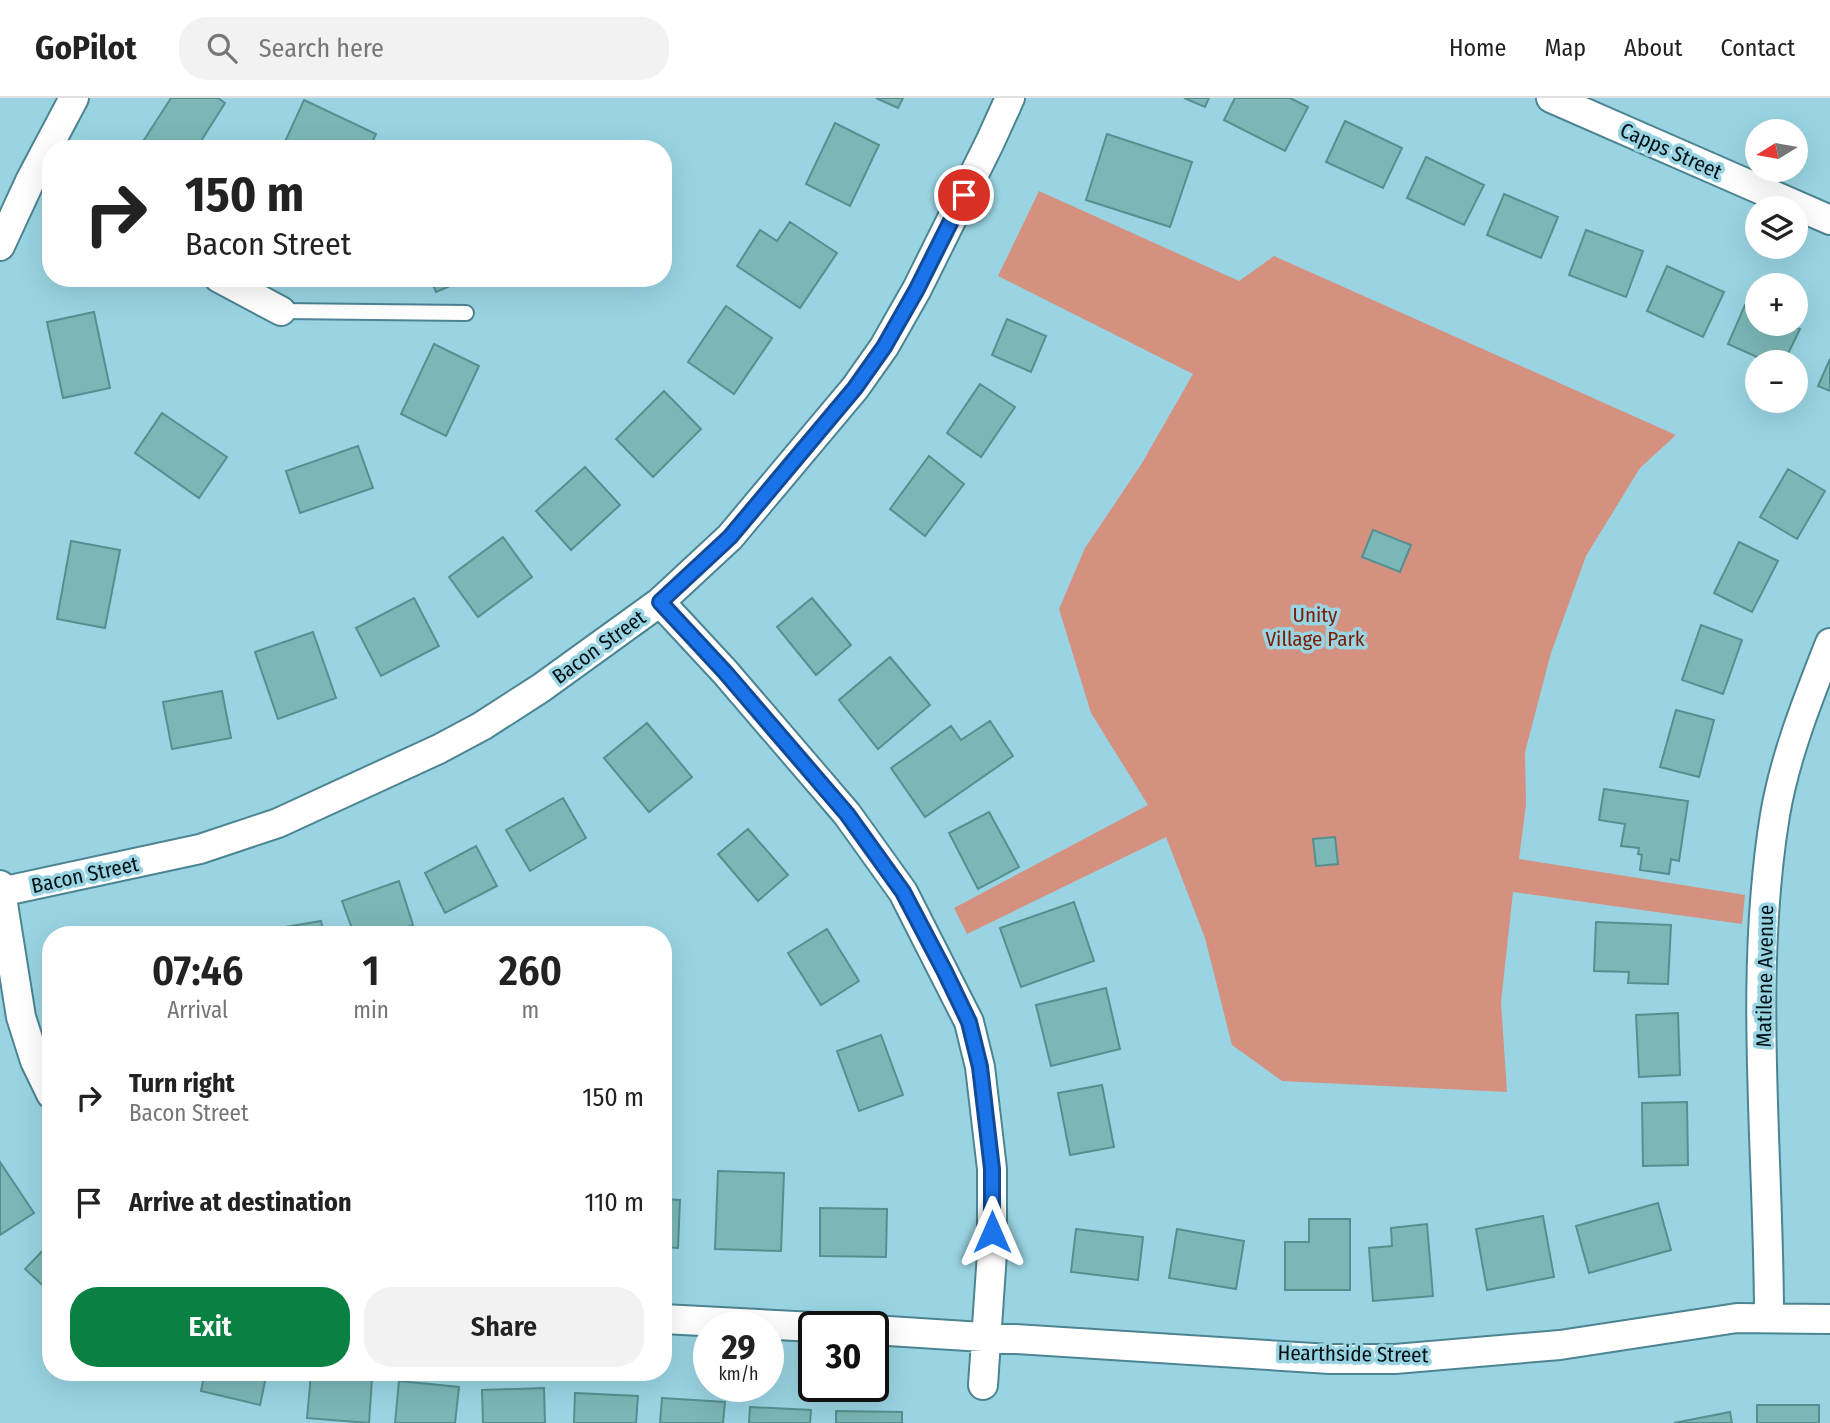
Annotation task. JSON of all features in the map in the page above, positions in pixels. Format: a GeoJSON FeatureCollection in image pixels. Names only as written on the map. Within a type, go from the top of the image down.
{"type":"FeatureCollection","features":[{"type":"Feature","properties":{"kind":"street"},"geometry":{"type":"LineString","coordinates":[[58,140],[74,98]]}},
{"type":"Feature","properties":{"kind":"street","name":"Bacon Street"},"geometry":{"type":"LineString","coordinates":[[0,890],[200,849],[278,823],[439,749],[482,726],[541,688],[660,602],[730,537],[779,481],[884,347],[917,289],[1010,98]]}},
{"type":"Feature","properties":{"kind":"street","name":"Capps Street"},"geometry":{"type":"LineString","coordinates":[[1551,98],[1830,220]]}},
{"type":"Feature","properties":{"kind":"street"},"geometry":{"type":"LineString","coordinates":[[0,246],[41,184]]}},
{"type":"Feature","properties":{"kind":"street"},"geometry":{"type":"LineString","coordinates":[[236,287],[281,311]]}},
{"type":"Feature","properties":{"kind":"street"},"geometry":{"type":"LineString","coordinates":[[660,602],[725,672],[847,814],[903,892],[969,1022],[980,1067],[992,1169],[992,1253],[983,1385]]}},
{"type":"Feature","properties":{"kind":"street","name":"Matilene Avenue"},"geometry":{"type":"LineString","coordinates":[[1769,1318],[1762,999],[1763,940],[1770,855],[1776,813],[1803,711],[1830,643]]}},
{"type":"Feature","properties":{"kind":"street"},"geometry":{"type":"LineString","coordinates":[[0,890],[21,1017],[42,1075]]}},
{"type":"Feature","properties":{"kind":"street","name":"Hearthside Street"},"geometry":{"type":"LineString","coordinates":[[889,1331],[1330,1359],[1395,1359],[1560,1345],[1737,1318],[1830,1319]]}},
{"type":"Feature","properties":{"kind":"street"},"geometry":{"type":"LineString","coordinates":[[672,1319],[798,1326]]}},
{"type":"Feature","properties":{"kind":"lane"},"geometry":{"type":"LineString","coordinates":[[281,311],[466,313]]}},
{"type":"Feature","properties":{"kind":"green space","name":"Unity Village Park"},"geometry":{"type":"Polygon","coordinates":[[[1039,191],[1239,281],[1274,256],[1676,435],[1640,468],[1586,556],[1551,653],[1525,752],[1526,804],[1519,859],[1745,895],[1742,924],[1513,892],[1501,1002],[1507,1092],[1282,1081],[1232,1045],[1205,938],[1166,837],[967,934],[954,908],[1148,805],[1091,713],[1059,609],[1085,548],[1142,463],[1193,374],[998,276],[1039,191]]]}},
{"type":"Feature","properties":{"kind":"building"},"geometry":{"type":"Polygon","coordinates":[[[171,98],[218,98],[225,103],[202,140],[144,140],[171,98]]]}},
{"type":"Feature","properties":{"kind":"building"},"geometry":{"type":"Polygon","coordinates":[[[876,98],[903,98],[898,108],[876,98]]]}},
{"type":"Feature","properties":{"kind":"building"},"geometry":{"type":"Polygon","coordinates":[[[1184,98],[1209,98],[1205,107],[1184,98]]]}},
{"type":"Feature","properties":{"kind":"building"},"geometry":{"type":"Polygon","coordinates":[[[1235,98],[1290,98],[1308,107],[1285,151],[1224,120],[1235,98]]]}},
{"type":"Feature","properties":{"kind":"building"},"geometry":{"type":"Polygon","coordinates":[[[304,100],[376,134],[373,140],[286,140],[304,100]]]}},
{"type":"Feature","properties":{"kind":"building"},"geometry":{"type":"Polygon","coordinates":[[[1345,121],[1402,148],[1383,188],[1326,162],[1345,121]]]}},
{"type":"Feature","properties":{"kind":"building"},"geometry":{"type":"Polygon","coordinates":[[[835,123],[879,145],[850,206],[806,184],[835,123]]]}},
{"type":"Feature","properties":{"kind":"building"},"geometry":{"type":"Polygon","coordinates":[[[1107,134],[1192,162],[1170,227],[1086,200],[1107,134]]]}},
{"type":"Feature","properties":{"kind":"building"},"geometry":{"type":"Polygon","coordinates":[[[1426,157],[1484,185],[1464,225],[1407,198],[1426,157]]]}},
{"type":"Feature","properties":{"kind":"building"},"geometry":{"type":"Polygon","coordinates":[[[1504,194],[1558,217],[1541,258],[1487,235],[1504,194]]]}},
{"type":"Feature","properties":{"kind":"building"},"geometry":{"type":"Polygon","coordinates":[[[790,222],[837,253],[800,308],[737,266],[760,230],[777,241],[790,222]]]}},
{"type":"Feature","properties":{"kind":"building"},"geometry":{"type":"Polygon","coordinates":[[[1586,230],[1643,251],[1626,297],[1569,275],[1586,230]]]}},
{"type":"Feature","properties":{"kind":"building"},"geometry":{"type":"Polygon","coordinates":[[[1667,266],[1724,292],[1703,337],[1647,311],[1667,266]]]}},
{"type":"Feature","properties":{"kind":"building"},"geometry":{"type":"Polygon","coordinates":[[[434,287],[448,287],[436,292],[434,287]]]}},
{"type":"Feature","properties":{"kind":"building"},"geometry":{"type":"Polygon","coordinates":[[[1745,305],[1745,336],[1797,336],[1790,350],[1745,352],[1728,344],[1745,305]]]}},
{"type":"Feature","properties":{"kind":"building"},"geometry":{"type":"Polygon","coordinates":[[[726,306],[772,338],[734,394],[688,362],[726,306]]]}},
{"type":"Feature","properties":{"kind":"building"},"geometry":{"type":"Polygon","coordinates":[[[94,312],[110,388],[63,398],[47,322],[94,312]]]}},
{"type":"Feature","properties":{"kind":"building"},"geometry":{"type":"Polygon","coordinates":[[[1007,319],[1046,336],[1031,372],[992,355],[1007,319]]]}},
{"type":"Feature","properties":{"kind":"building"},"geometry":{"type":"Polygon","coordinates":[[[434,344],[479,366],[446,436],[401,414],[434,344]]]}},
{"type":"Feature","properties":{"kind":"building"},"geometry":{"type":"Polygon","coordinates":[[[1830,359],[1830,391],[1818,386],[1830,359]]]}},
{"type":"Feature","properties":{"kind":"building"},"geometry":{"type":"Polygon","coordinates":[[[980,384],[1015,407],[981,457],[947,433],[980,384]]]}},
{"type":"Feature","properties":{"kind":"building"},"geometry":{"type":"Polygon","coordinates":[[[664,391],[701,429],[653,477],[616,439],[664,391]]]}},
{"type":"Feature","properties":{"kind":"building"},"geometry":{"type":"Polygon","coordinates":[[[162,413],[227,457],[199,498],[135,453],[162,413]]]}},
{"type":"Feature","properties":{"kind":"building"},"geometry":{"type":"Polygon","coordinates":[[[358,446],[373,488],[300,513],[286,471],[358,446]]]}},
{"type":"Feature","properties":{"kind":"building"},"geometry":{"type":"Polygon","coordinates":[[[929,456],[964,484],[925,536],[890,509],[929,456]]]}},
{"type":"Feature","properties":{"kind":"building"},"geometry":{"type":"Polygon","coordinates":[[[585,467],[620,505],[571,550],[536,511],[585,467]]]}},
{"type":"Feature","properties":{"kind":"building"},"geometry":{"type":"Polygon","coordinates":[[[1788,469],[1825,491],[1797,539],[1760,517],[1788,469]]]}},
{"type":"Feature","properties":{"kind":"building"},"geometry":{"type":"Polygon","coordinates":[[[1373,530],[1411,545],[1400,572],[1362,557],[1373,530]]]}},
{"type":"Feature","properties":{"kind":"building"},"geometry":{"type":"Polygon","coordinates":[[[503,537],[532,577],[478,617],[449,577],[503,537]]]}},
{"type":"Feature","properties":{"kind":"building"},"geometry":{"type":"Polygon","coordinates":[[[71,541],[120,550],[105,628],[57,619],[71,541]]]}},
{"type":"Feature","properties":{"kind":"building"},"geometry":{"type":"Polygon","coordinates":[[[1739,542],[1778,561],[1752,612],[1714,593],[1739,542]]]}},
{"type":"Feature","properties":{"kind":"building"},"geometry":{"type":"Polygon","coordinates":[[[414,598],[439,646],[381,676],[356,628],[414,598]]]}},
{"type":"Feature","properties":{"kind":"building"},"geometry":{"type":"Polygon","coordinates":[[[812,598],[851,645],[816,675],[777,627],[812,598]]]}},
{"type":"Feature","properties":{"kind":"building"},"geometry":{"type":"Polygon","coordinates":[[[1701,625],[1742,640],[1723,694],[1682,680],[1701,625]]]}},
{"type":"Feature","properties":{"kind":"building"},"geometry":{"type":"Polygon","coordinates":[[[313,632],[336,698],[278,719],[255,652],[313,632]]]}},
{"type":"Feature","properties":{"kind":"building"},"geometry":{"type":"Polygon","coordinates":[[[890,657],[930,705],[878,749],[839,700],[890,657]]]}},
{"type":"Feature","properties":{"kind":"building"},"geometry":{"type":"Polygon","coordinates":[[[222,691],[231,738],[172,749],[163,702],[222,691]]]}},
{"type":"Feature","properties":{"kind":"building"},"geometry":{"type":"Polygon","coordinates":[[[1676,710],[1714,720],[1699,777],[1660,767],[1676,710]]]}},
{"type":"Feature","properties":{"kind":"building"},"geometry":{"type":"Polygon","coordinates":[[[990,721],[1013,756],[925,817],[891,768],[951,726],[961,740],[990,721]]]}},
{"type":"Feature","properties":{"kind":"building"},"geometry":{"type":"Polygon","coordinates":[[[647,723],[692,777],[649,812],[604,758],[647,723]]]}},
{"type":"Feature","properties":{"kind":"building"},"geometry":{"type":"Polygon","coordinates":[[[1604,789],[1688,801],[1679,861],[1671,859],[1669,874],[1640,870],[1642,855],[1638,854],[1639,848],[1621,846],[1625,824],[1599,820],[1604,789]]]}},
{"type":"Feature","properties":{"kind":"building"},"geometry":{"type":"Polygon","coordinates":[[[563,798],[586,838],[530,871],[506,830],[563,798]]]}},
{"type":"Feature","properties":{"kind":"building"},"geometry":{"type":"Polygon","coordinates":[[[989,812],[1019,867],[978,889],[949,833],[989,812]]]}},
{"type":"Feature","properties":{"kind":"building"},"geometry":{"type":"Polygon","coordinates":[[[748,829],[788,875],[758,901],[718,854],[748,829]]]}},
{"type":"Feature","properties":{"kind":"building"},"geometry":{"type":"Polygon","coordinates":[[[1335,837],[1338,864],[1316,866],[1313,839],[1335,837]]]}},
{"type":"Feature","properties":{"kind":"building"},"geometry":{"type":"Polygon","coordinates":[[[476,846],[497,886],[445,913],[425,873],[476,846]]]}},
{"type":"Feature","properties":{"kind":"building"},"geometry":{"type":"Polygon","coordinates":[[[399,881],[413,925],[351,926],[342,901],[399,881]]]}},
{"type":"Feature","properties":{"kind":"building"},"geometry":{"type":"Polygon","coordinates":[[[1074,902],[1094,961],[1021,987],[1000,928],[1074,902]]]}},
{"type":"Feature","properties":{"kind":"building"},"geometry":{"type":"Polygon","coordinates":[[[321,921],[322,926],[291,926],[321,921]]]}},
{"type":"Feature","properties":{"kind":"building"},"geometry":{"type":"Polygon","coordinates":[[[1596,922],[1671,925],[1668,984],[1628,983],[1629,972],[1594,971],[1596,922]]]}},
{"type":"Feature","properties":{"kind":"building"},"geometry":{"type":"Polygon","coordinates":[[[827,929],[859,981],[821,1005],[788,953],[827,929]]]}},
{"type":"Feature","properties":{"kind":"building"},"geometry":{"type":"Polygon","coordinates":[[[1106,988],[1120,1049],[1051,1066],[1036,1005],[1106,988]]]}},
{"type":"Feature","properties":{"kind":"building"},"geometry":{"type":"Polygon","coordinates":[[[1678,1013],[1680,1075],[1639,1077],[1636,1015],[1678,1013]]]}},
{"type":"Feature","properties":{"kind":"building"},"geometry":{"type":"Polygon","coordinates":[[[881,1035],[903,1095],[859,1111],[837,1051],[881,1035]]]}},
{"type":"Feature","properties":{"kind":"building"},"geometry":{"type":"Polygon","coordinates":[[[1102,1085],[1114,1147],[1070,1155],[1058,1093],[1102,1085]]]}},
{"type":"Feature","properties":{"kind":"building"},"geometry":{"type":"Polygon","coordinates":[[[1687,1102],[1688,1165],[1643,1166],[1642,1103],[1687,1102]]]}},
{"type":"Feature","properties":{"kind":"building"},"geometry":{"type":"Polygon","coordinates":[[[0,1162],[34,1213],[0,1235],[0,1162]]]}},
{"type":"Feature","properties":{"kind":"building"},"geometry":{"type":"Polygon","coordinates":[[[718,1171],[784,1173],[781,1251],[715,1249],[718,1171]]]}},
{"type":"Feature","properties":{"kind":"building"},"geometry":{"type":"Polygon","coordinates":[[[672,1200],[680,1200],[678,1248],[672,1248],[672,1200]]]}},
{"type":"Feature","properties":{"kind":"building"},"geometry":{"type":"Polygon","coordinates":[[[1658,1203],[1671,1250],[1589,1273],[1576,1226],[1658,1203]]]}},
{"type":"Feature","properties":{"kind":"building"},"geometry":{"type":"Polygon","coordinates":[[[820,1208],[887,1209],[886,1257],[820,1256],[820,1208]]]}},
{"type":"Feature","properties":{"kind":"building"},"geometry":{"type":"Polygon","coordinates":[[[1543,1216],[1554,1277],[1487,1290],[1476,1229],[1543,1216]]]}},
{"type":"Feature","properties":{"kind":"building"},"geometry":{"type":"Polygon","coordinates":[[[1309,1219],[1350,1219],[1350,1290],[1285,1290],[1285,1242],[1309,1242],[1309,1219]]]}},
{"type":"Feature","properties":{"kind":"building"},"geometry":{"type":"Polygon","coordinates":[[[1427,1224],[1433,1296],[1373,1301],[1369,1248],[1392,1246],[1391,1228],[1427,1224]]]}},
{"type":"Feature","properties":{"kind":"building"},"geometry":{"type":"Polygon","coordinates":[[[1076,1229],[1143,1237],[1138,1280],[1071,1272],[1076,1229]]]}},
{"type":"Feature","properties":{"kind":"building"},"geometry":{"type":"Polygon","coordinates":[[[1177,1229],[1244,1241],[1236,1289],[1169,1278],[1177,1229]]]}},
{"type":"Feature","properties":{"kind":"building"},"geometry":{"type":"Polygon","coordinates":[[[42,1251],[42,1285],[25,1269],[42,1251]]]}},
{"type":"Feature","properties":{"kind":"building"},"geometry":{"type":"Polygon","coordinates":[[[203,1381],[265,1381],[260,1405],[201,1391],[203,1381]]]}},
{"type":"Feature","properties":{"kind":"building"},"geometry":{"type":"Polygon","coordinates":[[[310,1381],[372,1381],[369,1423],[307,1418],[310,1381]]]}},
{"type":"Feature","properties":{"kind":"building"},"geometry":{"type":"Polygon","coordinates":[[[399,1381],[459,1387],[455,1423],[395,1423],[399,1381]]]}},
{"type":"Feature","properties":{"kind":"building"},"geometry":{"type":"Polygon","coordinates":[[[544,1388],[545,1423],[483,1423],[482,1390],[544,1388]]]}},
{"type":"Feature","properties":{"kind":"building"},"geometry":{"type":"Polygon","coordinates":[[[575,1393],[638,1396],[636,1423],[574,1423],[575,1393]]]}},
{"type":"Feature","properties":{"kind":"building"},"geometry":{"type":"Polygon","coordinates":[[[662,1398],[725,1402],[723,1423],[660,1423],[662,1398]]]}},
{"type":"Feature","properties":{"kind":"building"},"geometry":{"type":"Polygon","coordinates":[[[1757,1405],[1819,1405],[1819,1423],[1757,1423],[1757,1405]]]}},
{"type":"Feature","properties":{"kind":"building"},"geometry":{"type":"Polygon","coordinates":[[[750,1407],[811,1410],[810,1423],[749,1423],[750,1407]]]}},
{"type":"Feature","properties":{"kind":"building"},"geometry":{"type":"Polygon","coordinates":[[[836,1411],[902,1412],[902,1423],[836,1423],[836,1411]]]}},
{"type":"Feature","properties":{"kind":"building"},"geometry":{"type":"Polygon","coordinates":[[[1730,1412],[1732,1423],[1674,1423],[1730,1412]]]}},
{"type":"Feature","properties":{"kind":"route"},"geometry":{"type":"LineString","coordinates":[[964,195],[917,289],[884,347],[855,388],[730,537],[689,578],[660,602],[725,672],[847,814],[903,892],[969,1022],[980,1067],[992,1169],[992,1232]]}}]}
